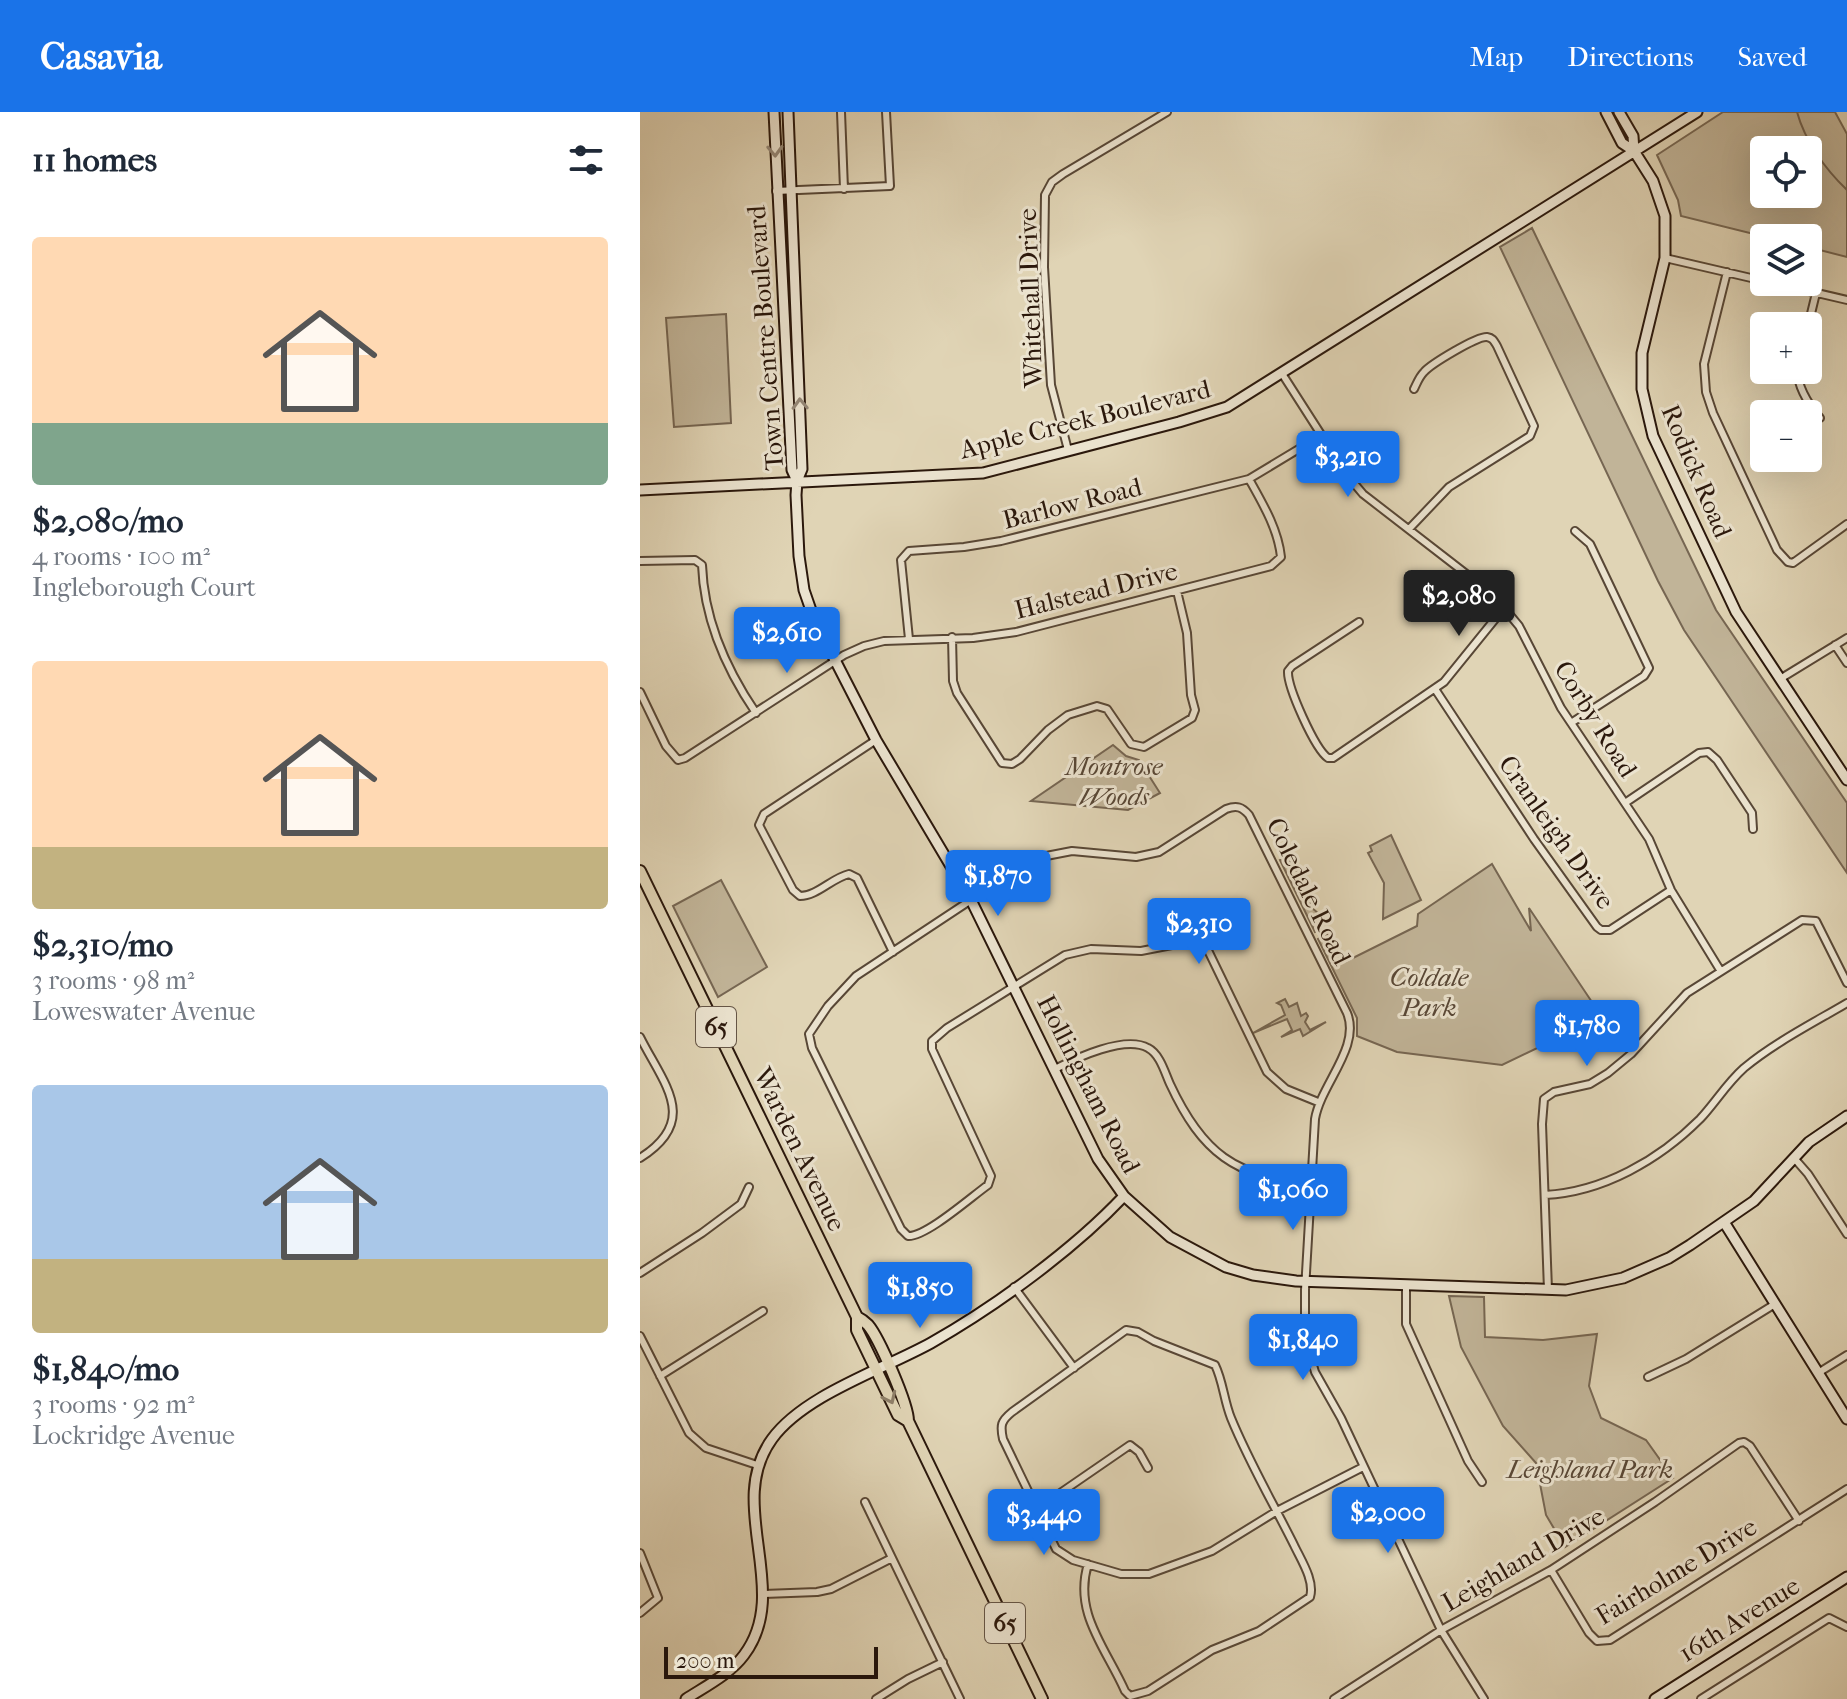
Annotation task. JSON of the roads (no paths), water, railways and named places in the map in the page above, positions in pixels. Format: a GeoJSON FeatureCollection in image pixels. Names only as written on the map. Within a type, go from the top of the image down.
{"type":"FeatureCollection","features":[{"type":"Feature","properties":{"kind":"main road","name":"Town Centre Boulevard"},"geometry":{"type":"LineString","coordinates":[[774,112],[792,470],[797,481]]}},
{"type":"Feature","properties":{"kind":"main road","name":"Town Centre Boulevard"},"geometry":{"type":"LineString","coordinates":[[788,112],[802,469],[797,481]]}},
{"type":"Feature","properties":{"kind":"main road","name":"Rodick Road"},"geometry":{"type":"LineString","coordinates":[[1606,112],[1622,143],[1634,151],[1653,181],[1662,204],[1666,227],[1665,258],[1642,353],[1642,389],[1648,420],[1661,455],[1730,601],[1847,780]]}},
{"type":"Feature","properties":{"kind":"main road","name":"Rodick Road"},"geometry":{"type":"LineString","coordinates":[[1619,112],[1633,136],[1634,151]]}},
{"type":"Feature","properties":{"kind":"main road","name":"Apple Creek Boulevard"},"geometry":{"type":"LineString","coordinates":[[640,490],[983,473],[1227,407],[1697,112]]}},
{"type":"Feature","properties":{"kind":"main road","name":"Hollingham Road"},"geometry":{"type":"LineString","coordinates":[[797,481],[801,576],[814,619],[835,662],[876,740],[971,900],[1098,1159],[1124,1196],[1170,1237],[1226,1267],[1253,1275],[1306,1281],[1406,1285],[1548,1290],[1583,1288],[1623,1278],[1669,1258],[1754,1201],[1809,1142],[1847,1116]]}},
{"type":"Feature","properties":{"kind":"main road","name":"Warden Avenue"},"geometry":{"type":"LineString","coordinates":[[640,871],[857,1317],[857,1330],[876,1371],[898,1415],[908,1421]]}},
{"type":"Feature","properties":{"kind":"main road"},"geometry":{"type":"LineString","coordinates":[[686,1699],[726,1672],[744,1655],[759,1627],[764,1594],[754,1509],[757,1465],[770,1441],[792,1417],[831,1393],[935,1340],[1014,1287],[1060,1254],[1124,1196]]}},
{"type":"Feature","properties":{"kind":"main road"},"geometry":{"type":"LineString","coordinates":[[1724,1222],[1847,1419]]}},
{"type":"Feature","properties":{"kind":"main road","name":"Warden Avenue"},"geometry":{"type":"LineString","coordinates":[[857,1317],[868,1325],[908,1409],[908,1421],[1042,1699]]}},
{"type":"Feature","properties":{"kind":"main road","name":"16th Avenue"},"geometry":{"type":"LineString","coordinates":[[1655,1699],[1847,1577]]}},
{"type":"Feature","properties":{"kind":"street"},"geometry":{"type":"LineString","coordinates":[[841,112],[844,189]]}},
{"type":"Feature","properties":{"kind":"street"},"geometry":{"type":"LineString","coordinates":[[776,191],[890,186],[886,112]]}},
{"type":"Feature","properties":{"kind":"street","name":"Whitehall Drive"},"geometry":{"type":"LineString","coordinates":[[1068,450],[1051,385],[1044,267],[1045,195],[1052,182],[1063,174],[1167,112]]}},
{"type":"Feature","properties":{"kind":"street"},"geometry":{"type":"LineString","coordinates":[[1665,258],[1750,277]]}},
{"type":"Feature","properties":{"kind":"street"},"geometry":{"type":"LineString","coordinates":[[1727,272],[1704,364],[1706,392],[1777,550],[1793,563],[1847,524]]}},
{"type":"Feature","properties":{"kind":"street"},"geometry":{"type":"LineString","coordinates":[[1822,294],[1847,300]]}},
{"type":"Feature","properties":{"kind":"street"},"geometry":{"type":"LineString","coordinates":[[1409,529],[1449,487],[1530,436],[1534,426],[1492,339],[1479,339],[1428,368],[1421,374],[1414,389]]}},
{"type":"Feature","properties":{"kind":"street","name":"Corby Road"},"geometry":{"type":"LineString","coordinates":[[1281,372],[1363,494],[1478,583],[1519,626],[1552,692],[1649,839],[1671,890],[1720,970]]}},
{"type":"Feature","properties":{"kind":"street","name":"Barlow Road"},"geometry":{"type":"LineString","coordinates":[[909,639],[901,560],[909,551],[1001,541],[1249,479],[1322,435]]}},
{"type":"Feature","properties":{"kind":"street","name":"Halstead Drive"},"geometry":{"type":"LineString","coordinates":[[640,692],[666,746],[678,760],[864,646],[884,641],[986,637],[1016,632],[1277,562],[1281,557],[1279,543],[1249,479]]}},
{"type":"Feature","properties":{"kind":"street"},"geometry":{"type":"LineString","coordinates":[[1571,723],[1644,676],[1649,668],[1590,544],[1575,531]]}},
{"type":"Feature","properties":{"kind":"street"},"geometry":{"type":"LineString","coordinates":[[640,561],[695,560],[702,565],[707,605],[720,648],[756,713]]}},
{"type":"Feature","properties":{"kind":"street"},"geometry":{"type":"LineString","coordinates":[[952,637],[953,681],[957,693],[1002,763],[1012,764],[1020,759],[1048,730],[1068,715],[1097,706],[1107,709],[1128,741],[1144,747],[1192,718],[1195,710],[1191,695],[1187,633],[1177,591]]}},
{"type":"Feature","properties":{"kind":"street"},"geometry":{"type":"LineString","coordinates":[[1359,622],[1288,671],[1289,684],[1323,755],[1333,758],[1435,689],[1452,674],[1504,608]]}},
{"type":"Feature","properties":{"kind":"street"},"geometry":{"type":"LineString","coordinates":[[1780,679],[1847,638]]}},
{"type":"Feature","properties":{"kind":"street"},"geometry":{"type":"LineString","coordinates":[[1835,645],[1847,663]]}},
{"type":"Feature","properties":{"kind":"street","name":"Cranleigh Drive"},"geometry":{"type":"LineString","coordinates":[[1435,689],[1534,839],[1597,927],[1610,930],[1671,890]]}},
{"type":"Feature","properties":{"kind":"street"},"geometry":{"type":"LineString","coordinates":[[876,740],[764,814],[759,825],[793,890],[800,896],[808,895],[840,876],[849,874],[857,878],[893,952]]}},
{"type":"Feature","properties":{"kind":"street"},"geometry":{"type":"LineString","coordinates":[[1625,803],[1699,753],[1708,752],[1717,760],[1752,813],[1753,829]]}},
{"type":"Feature","properties":{"kind":"street","name":"Coledale Road"},"geometry":{"type":"LineString","coordinates":[[971,900],[1041,857],[1072,851],[1136,857],[1146,855],[1172,845],[1226,809],[1239,806],[1249,815],[1352,1028],[1349,1043],[1318,1102],[1312,1141],[1305,1324],[1312,1362],[1441,1630],[1484,1699]]}},
{"type":"Feature","properties":{"kind":"street"},"geometry":{"type":"LineString","coordinates":[[971,900],[856,976],[828,1006],[809,1034],[812,1048],[901,1229],[908,1236],[916,1237],[988,1185],[991,1176],[956,1104],[932,1049],[932,1041],[947,1028],[1050,962],[1072,953],[1091,949],[1141,951],[1199,937],[1205,941],[1267,1072],[1286,1089],[1318,1102]]}},
{"type":"Feature","properties":{"kind":"street"},"geometry":{"type":"LineString","coordinates":[[1548,1290],[1544,1099],[1554,1092],[1590,1084],[1608,1073],[1631,1054],[1687,993],[1795,923],[1812,919],[1819,927],[1847,983]]}},
{"type":"Feature","properties":{"kind":"street"},"geometry":{"type":"LineString","coordinates":[[1545,1195],[1596,1187],[1640,1164],[1692,1127],[1734,1078],[1755,1059],[1847,1003]]}},
{"type":"Feature","properties":{"kind":"street"},"geometry":{"type":"LineString","coordinates":[[640,1037],[670,1095],[674,1117],[666,1137],[640,1158]]}},
{"type":"Feature","properties":{"kind":"street"},"geometry":{"type":"LineString","coordinates":[[1055,1069],[1109,1047],[1147,1047],[1158,1059],[1181,1109],[1210,1148],[1262,1176],[1311,1185]]}},
{"type":"Feature","properties":{"kind":"street"},"geometry":{"type":"LineString","coordinates":[[1794,1158],[1847,1234]]}},
{"type":"Feature","properties":{"kind":"street"},"geometry":{"type":"LineString","coordinates":[[640,1273],[741,1204],[749,1187]]}},
{"type":"Feature","properties":{"kind":"street"},"geometry":{"type":"LineString","coordinates":[[1406,1285],[1406,1324],[1468,1461],[1482,1482]]}},
{"type":"Feature","properties":{"kind":"street"},"geometry":{"type":"LineString","coordinates":[[1014,1287],[1074,1368]]}},
{"type":"Feature","properties":{"kind":"street"},"geometry":{"type":"LineString","coordinates":[[1648,1377],[1686,1359],[1775,1304]]}},
{"type":"Feature","properties":{"kind":"street"},"geometry":{"type":"LineString","coordinates":[[660,1376],[763,1311]]}},
{"type":"Feature","properties":{"kind":"street"},"geometry":{"type":"LineString","coordinates":[[1088,1564],[1082,1586],[1087,1614],[1130,1696],[1140,1695],[1212,1650],[1259,1631],[1310,1597],[1312,1591],[1310,1582],[1277,1511],[1231,1416],[1219,1374],[1211,1362],[1199,1360],[1129,1329],[1002,1420],[1003,1439],[1056,1549],[1073,1560],[1088,1564],[1121,1574],[1149,1574],[1212,1551],[1277,1511],[1363,1467]]}},
{"type":"Feature","properties":{"kind":"street"},"geometry":{"type":"LineString","coordinates":[[640,1336],[680,1420],[700,1444],[757,1465]]}},
{"type":"Feature","properties":{"kind":"street"},"geometry":{"type":"LineString","coordinates":[[1818,1373],[1847,1355]]}},
{"type":"Feature","properties":{"kind":"street","name":"Leighland Drive"},"geometry":{"type":"LineString","coordinates":[[1334,1699],[1441,1630],[1551,1570],[1732,1447],[1744,1442],[1750,1446],[1799,1521]]}},
{"type":"Feature","properties":{"kind":"street"},"geometry":{"type":"LineString","coordinates":[[1037,1509],[1130,1445],[1139,1452],[1148,1468]]}},
{"type":"Feature","properties":{"kind":"street","name":"Fairholme Drive"},"geometry":{"type":"LineString","coordinates":[[1551,1570],[1593,1638],[1602,1642],[1610,1640],[1847,1489]]}},
{"type":"Feature","properties":{"kind":"street"},"geometry":{"type":"LineString","coordinates":[[865,1502],[960,1699]]}},
{"type":"Feature","properties":{"kind":"street"},"geometry":{"type":"LineString","coordinates":[[640,1553],[658,1598],[640,1613]]}},
{"type":"Feature","properties":{"kind":"street"},"geometry":{"type":"LineString","coordinates":[[764,1594],[831,1589],[892,1558]]}},
{"type":"Feature","properties":{"kind":"street"},"geometry":{"type":"LineString","coordinates":[[1701,1699],[1829,1618],[1847,1627]]}},
{"type":"Feature","properties":{"kind":"street"},"geometry":{"type":"LineString","coordinates":[[876,1699],[943,1662]]}},
{"type":"Feature","properties":{"kind":"waterway"},"geometry":{"type":"LineString","coordinates":[[1797,112],[1817,154],[1847,190]]}},
{"type":"Feature","properties":{"kind":"park label","name":"Montrose Woods"},"geometry":{"type":"Point","coordinates":[1114,781]}},
{"type":"Feature","properties":{"kind":"park label","name":"Coldale Park"},"geometry":{"type":"Point","coordinates":[1429,992]}},
{"type":"Feature","properties":{"kind":"park label","name":"Leighland Park"},"geometry":{"type":"Point","coordinates":[1590,1469]}}]}
